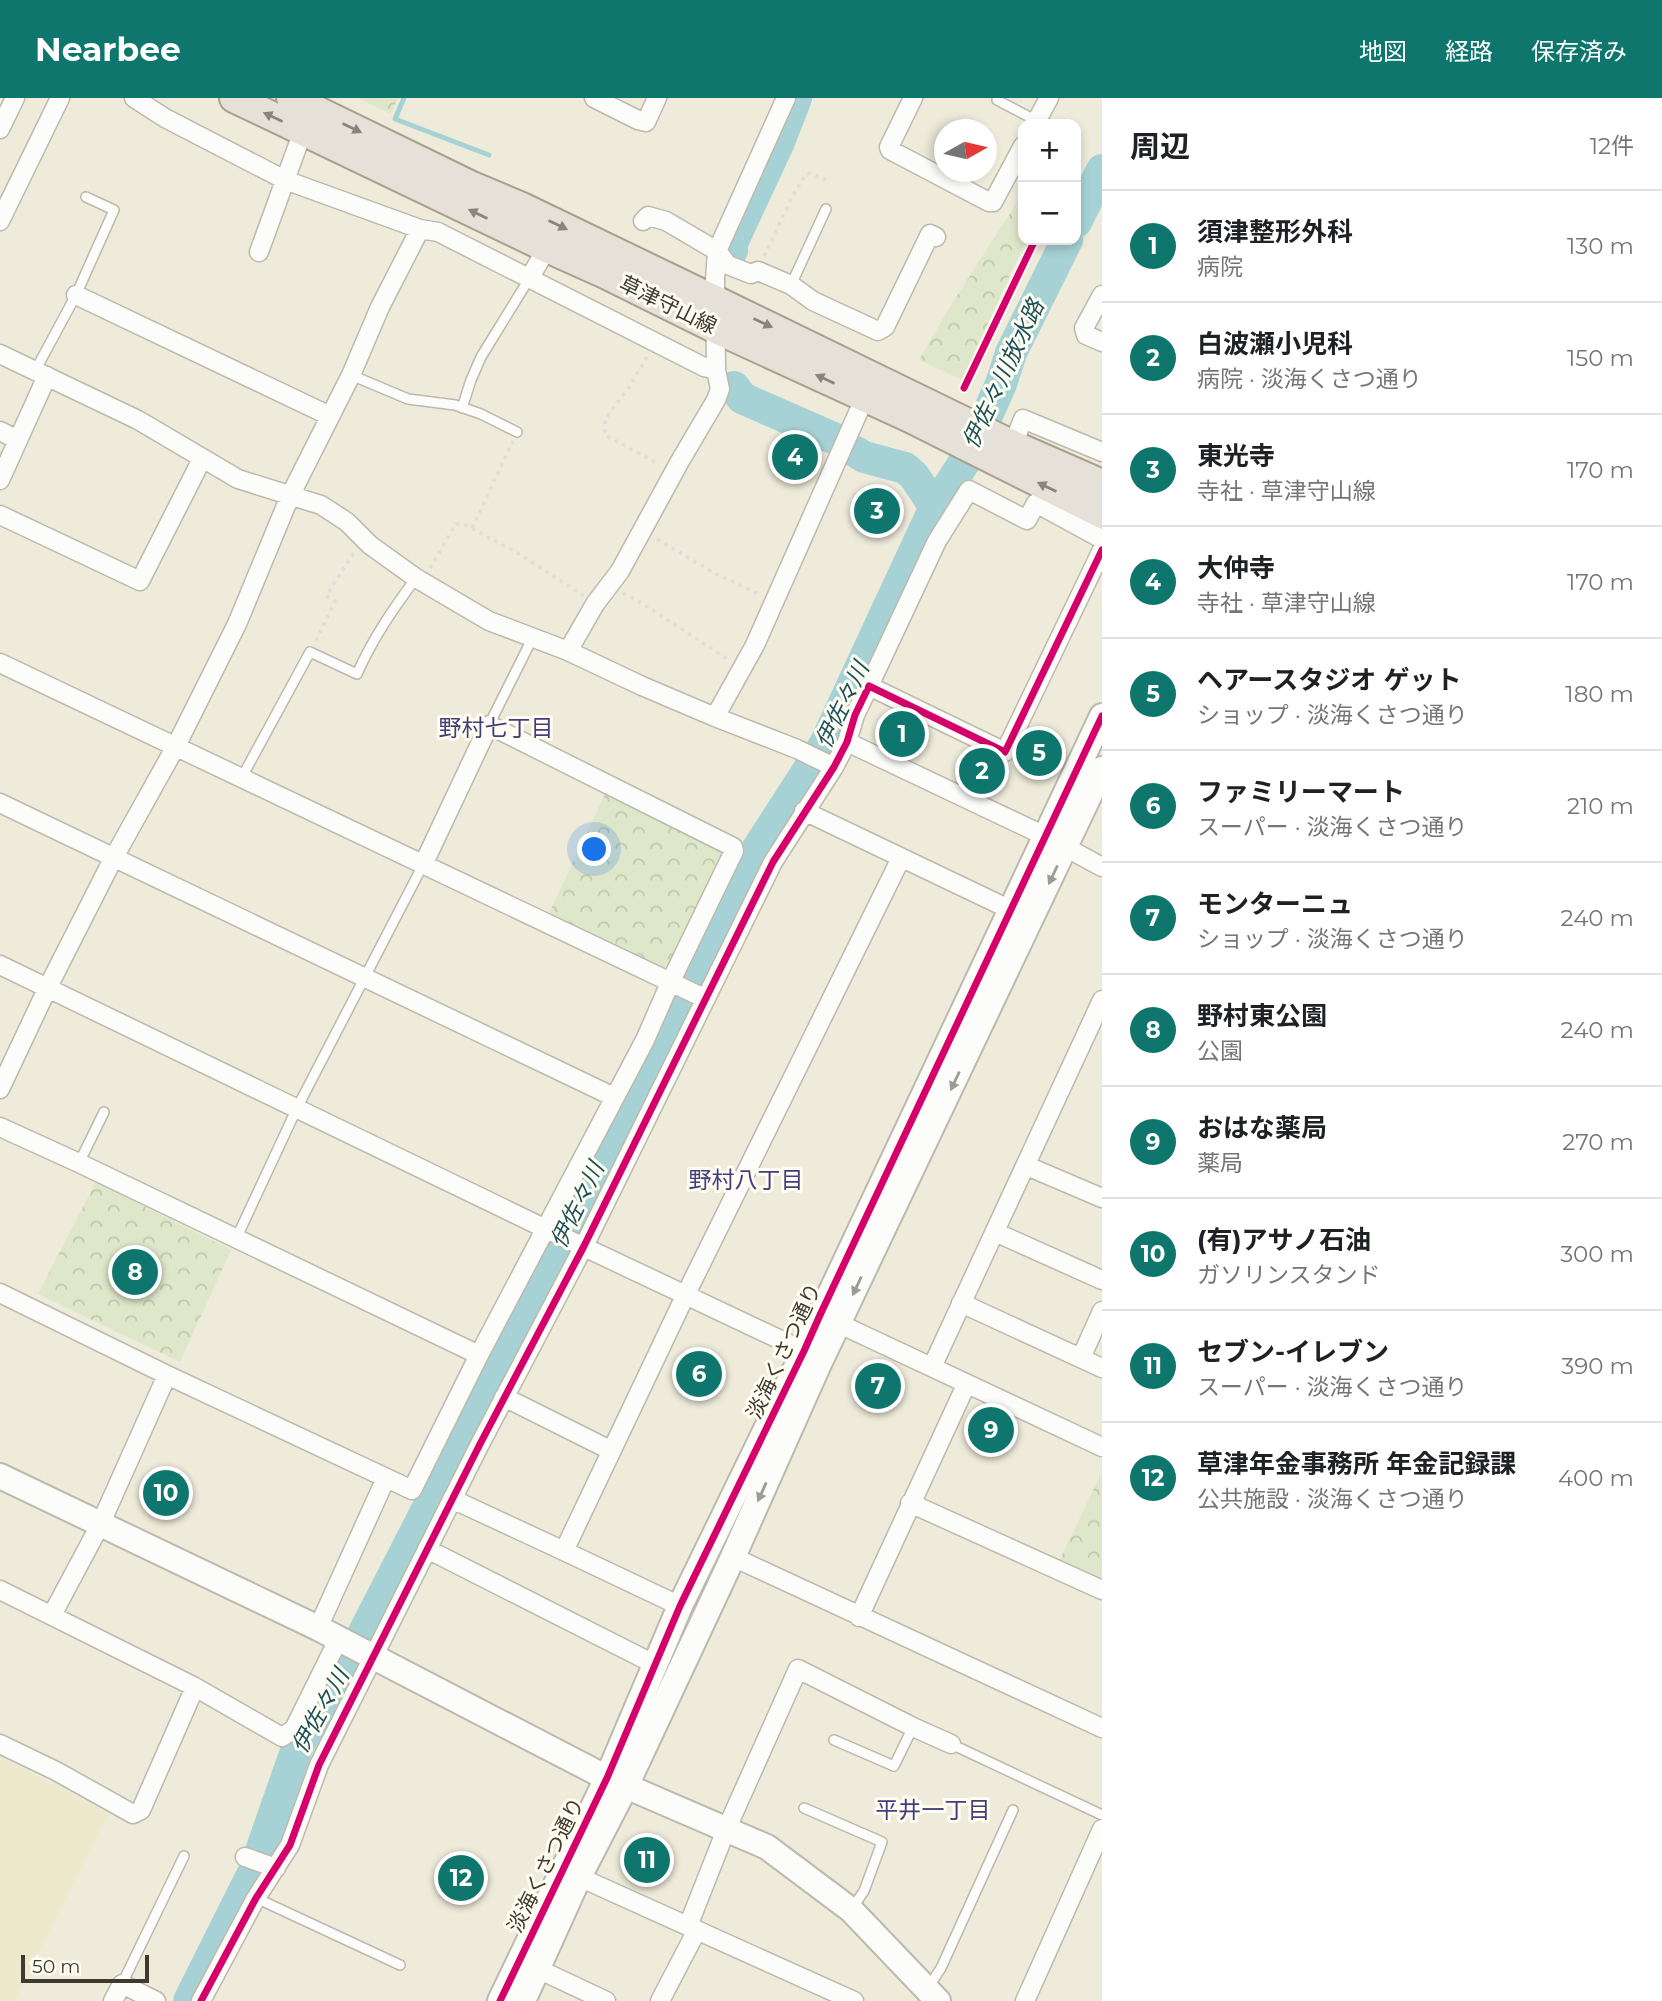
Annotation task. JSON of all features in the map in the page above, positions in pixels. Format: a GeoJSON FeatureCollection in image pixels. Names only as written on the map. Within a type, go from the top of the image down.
{"type":"FeatureCollection","features":[{"type":"Feature","properties":{"kind":"main road","name":"草津守山線"},"geometry":{"type":"LineString","coordinates":[[234,98],[716,329],[865,397],[913,408]]}},
{"type":"Feature","properties":{"kind":"main road","name":"草津守山線"},"geometry":{"type":"LineString","coordinates":[[291,98],[715,300],[913,408],[1002,448],[1102,484]]}},
{"type":"Feature","properties":{"kind":"main road","name":"草津守山線"},"geometry":{"type":"LineString","coordinates":[[1002,448],[1102,514]]}},
{"type":"Feature","properties":{"kind":"street"},"geometry":{"type":"LineString","coordinates":[[0,129],[15,98]]}},
{"type":"Feature","properties":{"kind":"street"},"geometry":{"type":"LineString","coordinates":[[0,221],[60,98]]}},
{"type":"Feature","properties":{"kind":"street"},"geometry":{"type":"LineString","coordinates":[[134,98],[165,118],[285,180],[420,229],[438,232],[655,343],[704,367],[716,370]]}},
{"type":"Feature","properties":{"kind":"street"},"geometry":{"type":"LineString","coordinates":[[594,98],[646,122],[657,98]]}},
{"type":"Feature","properties":{"kind":"street"},"geometry":{"type":"LineString","coordinates":[[569,651],[595,604],[620,571],[716,400],[720,389],[716,370],[717,251],[786,98]]}},
{"type":"Feature","properties":{"kind":"street"},"geometry":{"type":"LineString","coordinates":[[913,98],[889,147],[890,150],[989,202],[993,202],[1018,160]]}},
{"type":"Feature","properties":{"kind":"street"},"geometry":{"type":"LineString","coordinates":[[1038,119],[1049,98]]}},
{"type":"Feature","properties":{"kind":"street"},"geometry":{"type":"LineString","coordinates":[[258,252],[303,131]]}},
{"type":"Feature","properties":{"kind":"street"},"geometry":{"type":"LineString","coordinates":[[643,221],[648,216],[666,221],[717,251],[728,265],[751,274],[758,271],[791,285],[813,301],[878,331],[885,327],[930,234],[936,237]]}},
{"type":"Feature","properties":{"kind":"street"},"geometry":{"type":"LineString","coordinates":[[0,1089],[113,859],[176,746],[237,624],[290,496],[420,229]]}},
{"type":"Feature","properties":{"kind":"street"},"geometry":{"type":"LineString","coordinates":[[529,279],[547,248]]}},
{"type":"Feature","properties":{"kind":"street"},"geometry":{"type":"LineString","coordinates":[[76,295],[330,416]]}},
{"type":"Feature","properties":{"kind":"street"},"geometry":{"type":"LineString","coordinates":[[1102,295],[1084,328],[1086,335],[1102,342]]}},
{"type":"Feature","properties":{"kind":"street"},"geometry":{"type":"LineString","coordinates":[[0,354],[138,420],[238,479],[321,505],[419,580],[489,621],[569,651],[642,686],[797,749],[834,767]]}},
{"type":"Feature","properties":{"kind":"street"},"geometry":{"type":"LineString","coordinates":[[0,480],[18,440],[41,374]]}},
{"type":"Feature","properties":{"kind":"street"},"geometry":{"type":"LineString","coordinates":[[715,717],[755,645],[865,397]]}},
{"type":"Feature","properties":{"kind":"street"},"geometry":{"type":"LineString","coordinates":[[1002,448],[1023,419],[1102,452]]}},
{"type":"Feature","properties":{"kind":"street"},"geometry":{"type":"LineString","coordinates":[[0,431],[18,440]]}},
{"type":"Feature","properties":{"kind":"street"},"geometry":{"type":"LineString","coordinates":[[0,515],[140,581],[202,460]]}},
{"type":"Feature","properties":{"kind":"street"},"geometry":{"type":"LineString","coordinates":[[201,2001],[256,1898],[290,1845],[319,1765],[504,1398],[584,1246],[773,862],[847,742],[855,715],[937,541],[969,490],[1027,520],[1036,503],[1102,539]]}},
{"type":"Feature","properties":{"kind":"street"},"geometry":{"type":"LineString","coordinates":[[869,686],[1005,752],[1102,550]]}},
{"type":"Feature","properties":{"kind":"street"},"geometry":{"type":"LineString","coordinates":[[0,663],[706,999]]}},
{"type":"Feature","properties":{"kind":"street","name":"淡海くさつ通り"},"geometry":{"type":"LineString","coordinates":[[523,2001],[579,1877],[617,1782],[656,1665],[680,1606],[804,1351],[829,1319],[1055,842],[1102,716]]}},
{"type":"Feature","properties":{"kind":"street"},"geometry":{"type":"LineString","coordinates":[[0,1293],[412,1490],[479,1355],[645,1040],[734,851],[733,847],[489,725],[424,863]]}},
{"type":"Feature","properties":{"kind":"street"},"geometry":{"type":"LineString","coordinates":[[847,742],[1102,867]]}},
{"type":"Feature","properties":{"kind":"street","name":"淡海くさつ通り"},"geometry":{"type":"LineString","coordinates":[[500,2001],[733,1557],[829,1319],[1010,910],[1102,769]]}},
{"type":"Feature","properties":{"kind":"street"},"geometry":{"type":"LineString","coordinates":[[0,803],[614,1097]]}},
{"type":"Feature","properties":{"kind":"street"},"geometry":{"type":"LineString","coordinates":[[804,811],[1010,910]]}},
{"type":"Feature","properties":{"kind":"street"},"geometry":{"type":"LineString","coordinates":[[564,1551],[610,1450],[901,858]]}},
{"type":"Feature","properties":{"kind":"street"},"geometry":{"type":"LineString","coordinates":[[0,965],[804,1351]]}},
{"type":"Feature","properties":{"kind":"street"},"geometry":{"type":"LineString","coordinates":[[932,1367],[1101,1003]]}},
{"type":"Feature","properties":{"kind":"street"},"geometry":{"type":"LineString","coordinates":[[0,1128],[79,1163],[479,1355]]}},
{"type":"Feature","properties":{"kind":"street"},"geometry":{"type":"LineString","coordinates":[[1027,1166],[1102,1198]]}},
{"type":"Feature","properties":{"kind":"street"},"geometry":{"type":"LineString","coordinates":[[995,1232],[1102,1280]]}},
{"type":"Feature","properties":{"kind":"street"},"geometry":{"type":"LineString","coordinates":[[961,1303],[1102,1367]]}},
{"type":"Feature","properties":{"kind":"street"},"geometry":{"type":"LineString","coordinates":[[1081,1358],[1102,1311]]}},
{"type":"Feature","properties":{"kind":"street"},"geometry":{"type":"LineString","coordinates":[[829,1319],[1102,1447]]}},
{"type":"Feature","properties":{"kind":"street"},"geometry":{"type":"LineString","coordinates":[[52,1615],[100,1525],[167,1375]]}},
{"type":"Feature","properties":{"kind":"street"},"geometry":{"type":"LineString","coordinates":[[859,1617],[966,1385]]}},
{"type":"Feature","properties":{"kind":"street"},"geometry":{"type":"LineString","coordinates":[[504,1398],[610,1450]]}},
{"type":"Feature","properties":{"kind":"street"},"geometry":{"type":"LineString","coordinates":[[0,1476],[329,1633],[617,1782],[767,1847],[851,1910],[933,1995]]}},
{"type":"Feature","properties":{"kind":"street"},"geometry":{"type":"LineString","coordinates":[[0,1590],[195,1687],[282,1737],[294,1728],[386,1478]]}},
{"type":"Feature","properties":{"kind":"street"},"geometry":{"type":"LineString","coordinates":[[453,1499],[680,1606]]}},
{"type":"Feature","properties":{"kind":"street"},"geometry":{"type":"LineString","coordinates":[[910,1503],[1102,1590]]}},
{"type":"Feature","properties":{"kind":"street"},"geometry":{"type":"LineString","coordinates":[[427,1549],[656,1665]]}},
{"type":"Feature","properties":{"kind":"street"},"geometry":{"type":"LineString","coordinates":[[733,1557],[1102,1728]]}},
{"type":"Feature","properties":{"kind":"street"},"geometry":{"type":"LineString","coordinates":[[660,2001],[692,1928],[726,1830],[798,1669],[951,1744]]}},
{"type":"Feature","properties":{"kind":"street"},"geometry":{"type":"LineString","coordinates":[[0,1744],[56,1771],[132,1814],[141,1810],[195,1687]]}},
{"type":"Feature","properties":{"kind":"street"},"geometry":{"type":"LineString","coordinates":[[1025,2001],[1102,1829]]}},
{"type":"Feature","properties":{"kind":"street"},"geometry":{"type":"LineString","coordinates":[[244,1857],[276,1868]]}},
{"type":"Feature","properties":{"kind":"street"},"geometry":{"type":"LineString","coordinates":[[579,1877],[854,2001]]}},
{"type":"Feature","properties":{"kind":"street"},"geometry":{"type":"LineString","coordinates":[[537,1969],[606,2001]]}},
{"type":"Feature","properties":{"kind":"street"},"geometry":{"type":"LineString","coordinates":[[113,2001],[122,1983],[156,2001]]}},
{"type":"Feature","properties":{"kind":"lane"},"geometry":{"type":"LineString","coordinates":[[997,100],[1031,119]]}},
{"type":"Feature","properties":{"kind":"lane"},"geometry":{"type":"LineString","coordinates":[[41,374],[114,210],[86,197]]}},
{"type":"Feature","properties":{"kind":"lane"},"geometry":{"type":"LineString","coordinates":[[791,285],[826,209]]}},
{"type":"Feature","properties":{"kind":"lane"},"geometry":{"type":"LineString","coordinates":[[462,408],[481,357],[529,279]]}},
{"type":"Feature","properties":{"kind":"lane"},"geometry":{"type":"LineString","coordinates":[[351,374],[408,399],[481,414],[517,432]]}},
{"type":"Feature","properties":{"kind":"lane"},"geometry":{"type":"LineString","coordinates":[[243,778],[310,652],[357,674],[384,621],[419,580]]}},
{"type":"Feature","properties":{"kind":"lane"},"geometry":{"type":"LineString","coordinates":[[489,725],[533,637]]}},
{"type":"Feature","properties":{"kind":"lane"},"geometry":{"type":"LineString","coordinates":[[236,1239],[297,1108],[424,863]]}},
{"type":"Feature","properties":{"kind":"lane"},"geometry":{"type":"LineString","coordinates":[[79,1163],[104,1112]]}},
{"type":"Feature","properties":{"kind":"lane"},"geometry":{"type":"LineString","coordinates":[[834,1740],[894,1766],[913,1727]]}},
{"type":"Feature","properties":{"kind":"lane"},"geometry":{"type":"LineString","coordinates":[[951,1744],[1102,1815]]}},
{"type":"Feature","properties":{"kind":"lane"},"geometry":{"type":"LineString","coordinates":[[804,1808],[882,1842],[864,1891],[851,1910]]}},
{"type":"Feature","properties":{"kind":"lane"},"geometry":{"type":"LineString","coordinates":[[933,1995],[941,1968],[1013,1810]]}},
{"type":"Feature","properties":{"kind":"lane"},"geometry":{"type":"LineString","coordinates":[[122,1983],[184,1856]]}},
{"type":"Feature","properties":{"kind":"lane"},"geometry":{"type":"LineString","coordinates":[[256,1898],[400,1965]]}},
{"type":"Feature","properties":{"kind":"path"},"geometry":{"type":"LineString","coordinates":[[758,271],[806,174],[811,173],[826,180]]}},
{"type":"Feature","properties":{"kind":"path"},"geometry":{"type":"LineString","coordinates":[[655,343],[606,419],[605,435],[674,471]]}},
{"type":"Feature","properties":{"kind":"path"},"geometry":{"type":"LineString","coordinates":[[472,528],[517,432]]}},
{"type":"Feature","properties":{"kind":"path"},"geometry":{"type":"LineString","coordinates":[[419,580],[456,524],[472,528],[521,555],[595,604]]}},
{"type":"Feature","properties":{"kind":"path"},"geometry":{"type":"LineString","coordinates":[[643,530],[716,574],[774,601]]}},
{"type":"Feature","properties":{"kind":"path"},"geometry":{"type":"LineString","coordinates":[[310,652],[335,601],[326,596],[363,537]]}},
{"type":"Feature","properties":{"kind":"path"},"geometry":{"type":"LineString","coordinates":[[608,586],[640,602],[742,669]]}},
{"type":"Feature","properties":{"kind":"shaded area"},"geometry":{"type":"Polygon","coordinates":[[[0,1757],[109,1813],[15,2001],[0,2001],[0,1757]]]}},
{"type":"Feature","properties":{"kind":"green space"},"geometry":{"type":"Polygon","coordinates":[[[358,98],[398,98],[390,114],[358,98]]]}},
{"type":"Feature","properties":{"kind":"green space"},"geometry":{"type":"Polygon","coordinates":[[[1018,201],[1018,245],[1024,245],[962,380],[919,360],[1018,201]]]}},
{"type":"Feature","properties":{"kind":"green space"},"geometry":{"type":"Polygon","coordinates":[[[606,792],[722,849],[724,858],[669,966],[658,969],[548,915],[606,792]]]}},
{"type":"Feature","properties":{"kind":"green space"},"geometry":{"type":"Polygon","coordinates":[[[96,1182],[231,1250],[180,1362],[38,1294],[96,1182]]]}},
{"type":"Feature","properties":{"kind":"green space"},"geometry":{"type":"Polygon","coordinates":[[[1102,1472],[1102,1581],[1059,1561],[1102,1472]]]}},
{"type":"Feature","properties":{"kind":"waterway"},"geometry":{"type":"LineString","coordinates":[[404,98],[395,119],[489,155]]}},
{"type":"Feature","properties":{"kind":"waterway","name":"伊佐々川"},"geometry":{"type":"LineString","coordinates":[[732,251],[732,243],[779,142],[796,98]]}},
{"type":"Feature","properties":{"kind":"waterway","name":"伊佐々川放水路"},"geometry":{"type":"LineString","coordinates":[[1081,212],[1102,170]]}},
{"type":"Feature","properties":{"kind":"waterway","name":"伊佐々川"},"geometry":{"type":"LineString","coordinates":[[189,2001],[254,1871],[297,1748],[360,1640],[437,1490],[690,977],[758,848],[825,744],[935,507],[963,464],[984,422],[1011,353],[1065,245]]}},
{"type":"Feature","properties":{"kind":"waterway","name":"伊佐々川"},"geometry":{"type":"LineString","coordinates":[[734,387],[742,398],[833,438]]}},
{"type":"Feature","properties":{"kind":"waterway","name":"伊佐々川"},"geometry":{"type":"LineString","coordinates":[[856,452],[864,457],[905,468],[914,476],[935,507]]}},
{"type":"Feature","properties":{"kind":"cycle path"},"geometry":{"type":"LineString","coordinates":[[964,388],[1033,245]]}},
{"type":"Feature","properties":{"kind":"cycle path"},"geometry":{"type":"LineString","coordinates":[[201,2001],[256,1898],[290,1845],[319,1765],[479,1446],[584,1246],[773,862],[847,742],[855,715],[869,686],[1005,752],[1102,550]]}},
{"type":"Feature","properties":{"kind":"cycle path"},"geometry":{"type":"LineString","coordinates":[[500,2001],[607,1778],[680,1606],[804,1351],[1102,716]]}},
{"type":"Feature","properties":{"kind":"place","name":"大仲寺"},"geometry":{"type":"Point","coordinates":[795,457]}},
{"type":"Feature","properties":{"kind":"place","name":"東光寺"},"geometry":{"type":"Point","coordinates":[877,511]}},
{"type":"Feature","properties":{"kind":"place","name":"須津整形外科"},"geometry":{"type":"Point","coordinates":[902,734]}},
{"type":"Feature","properties":{"kind":"place","name":"ヘアースタジオ ゲット"},"geometry":{"type":"Point","coordinates":[1039,753]}},
{"type":"Feature","properties":{"kind":"place","name":"白波瀬小児科"},"geometry":{"type":"Point","coordinates":[982,771]}},
{"type":"Feature","properties":{"kind":"place","name":"野村東公園"},"geometry":{"type":"Point","coordinates":[135,1272]}},
{"type":"Feature","properties":{"kind":"place","name":"ファミリーマート"},"geometry":{"type":"Point","coordinates":[699,1374]}},
{"type":"Feature","properties":{"kind":"place","name":"モンターニュ"},"geometry":{"type":"Point","coordinates":[878,1386]}},
{"type":"Feature","properties":{"kind":"place","name":"おはな薬局"},"geometry":{"type":"Point","coordinates":[991,1430]}},
{"type":"Feature","properties":{"kind":"place","name":"(有)アサノ石油"},"geometry":{"type":"Point","coordinates":[166,1493]}},
{"type":"Feature","properties":{"kind":"place","name":"セブン-イレブン"},"geometry":{"type":"Point","coordinates":[647,1860]}},
{"type":"Feature","properties":{"kind":"place","name":"草津年金事務所 年金記録課"},"geometry":{"type":"Point","coordinates":[461,1878]}},
{"type":"Feature","properties":{"kind":"district","name":"野村七丁目"},"geometry":{"type":"Point","coordinates":[496,728]}},
{"type":"Feature","properties":{"kind":"district","name":"野村八丁目"},"geometry":{"type":"Point","coordinates":[746,1180]}},
{"type":"Feature","properties":{"kind":"district","name":"平井一丁目"},"geometry":{"type":"Point","coordinates":[933,1810]}}]}
